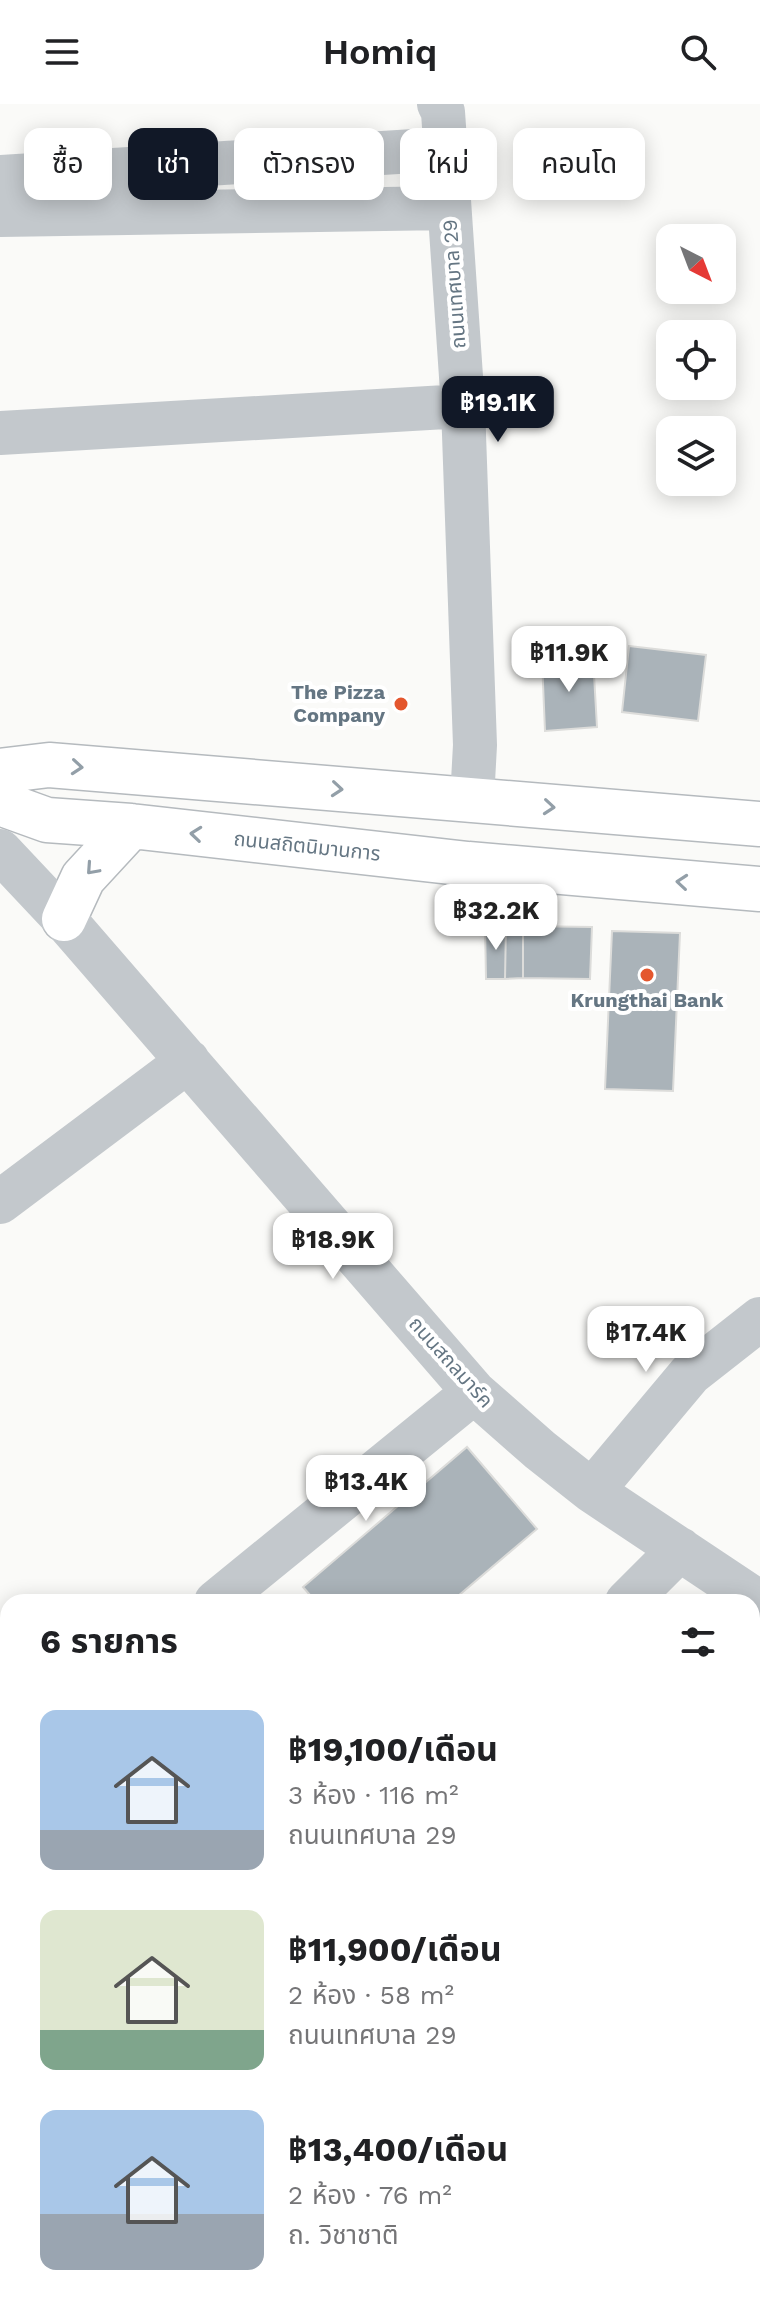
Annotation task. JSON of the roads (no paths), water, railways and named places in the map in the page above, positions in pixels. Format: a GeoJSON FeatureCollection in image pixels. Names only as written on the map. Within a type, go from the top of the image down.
{"type":"FeatureCollection","features":[{"type":"Feature","properties":{"kind":"main road"},"geometry":{"type":"LineString","coordinates":[[0,771],[49,765],[760,824]]}},
{"type":"Feature","properties":{"kind":"main road"},"geometry":{"type":"LineString","coordinates":[[468,864],[472,800]]}},
{"type":"Feature","properties":{"kind":"main road","name":"ถนนสถิตนิมานการ"},"geometry":{"type":"LineString","coordinates":[[0,803],[47,820],[131,826],[468,864],[760,889]]}},
{"type":"Feature","properties":{"kind":"main road"},"geometry":{"type":"LineString","coordinates":[[64,919],[83,878],[131,826]]}},
{"type":"Feature","properties":{"kind":"street","name":"ถนนเทศบาล 29"},"geometry":{"type":"LineString","coordinates":[[439,104],[444,128]]}},
{"type":"Feature","properties":{"kind":"street"},"geometry":{"type":"LineString","coordinates":[[0,177],[400,152]]}},
{"type":"Feature","properties":{"kind":"street","name":"ถนนเทศบาล 29"},"geometry":{"type":"LineString","coordinates":[[449,200],[463,406],[475,745],[472,800]]}},
{"type":"Feature","properties":{"kind":"street"},"geometry":{"type":"LineString","coordinates":[[0,215],[449,208]]}},
{"type":"Feature","properties":{"kind":"street"},"geometry":{"type":"LineString","coordinates":[[0,433],[463,406]]}},
{"type":"Feature","properties":{"kind":"street","name":"ถนนสถลมาร์ค"},"geometry":{"type":"LineString","coordinates":[[0,851],[64,919],[474,1392],[592,1491],[747,1594]]}},
{"type":"Feature","properties":{"kind":"street"},"geometry":{"type":"LineString","coordinates":[[0,1202],[188,1061]]}},
{"type":"Feature","properties":{"kind":"street"},"geometry":{"type":"LineString","coordinates":[[592,1491],[690,1374],[760,1319]]}},
{"type":"Feature","properties":{"kind":"street"},"geometry":{"type":"LineString","coordinates":[[226,1594],[474,1392]]}},
{"type":"Feature","properties":{"kind":"street"},"geometry":{"type":"LineString","coordinates":[[635,1594],[680,1549]]}},
{"type":"Feature","properties":{"kind":"place","name":"The Pizza Company"},"geometry":{"type":"Point","coordinates":[401,704]}},
{"type":"Feature","properties":{"kind":"place","name":"Krungthai Bank"},"geometry":{"type":"Point","coordinates":[647,975]}}]}
